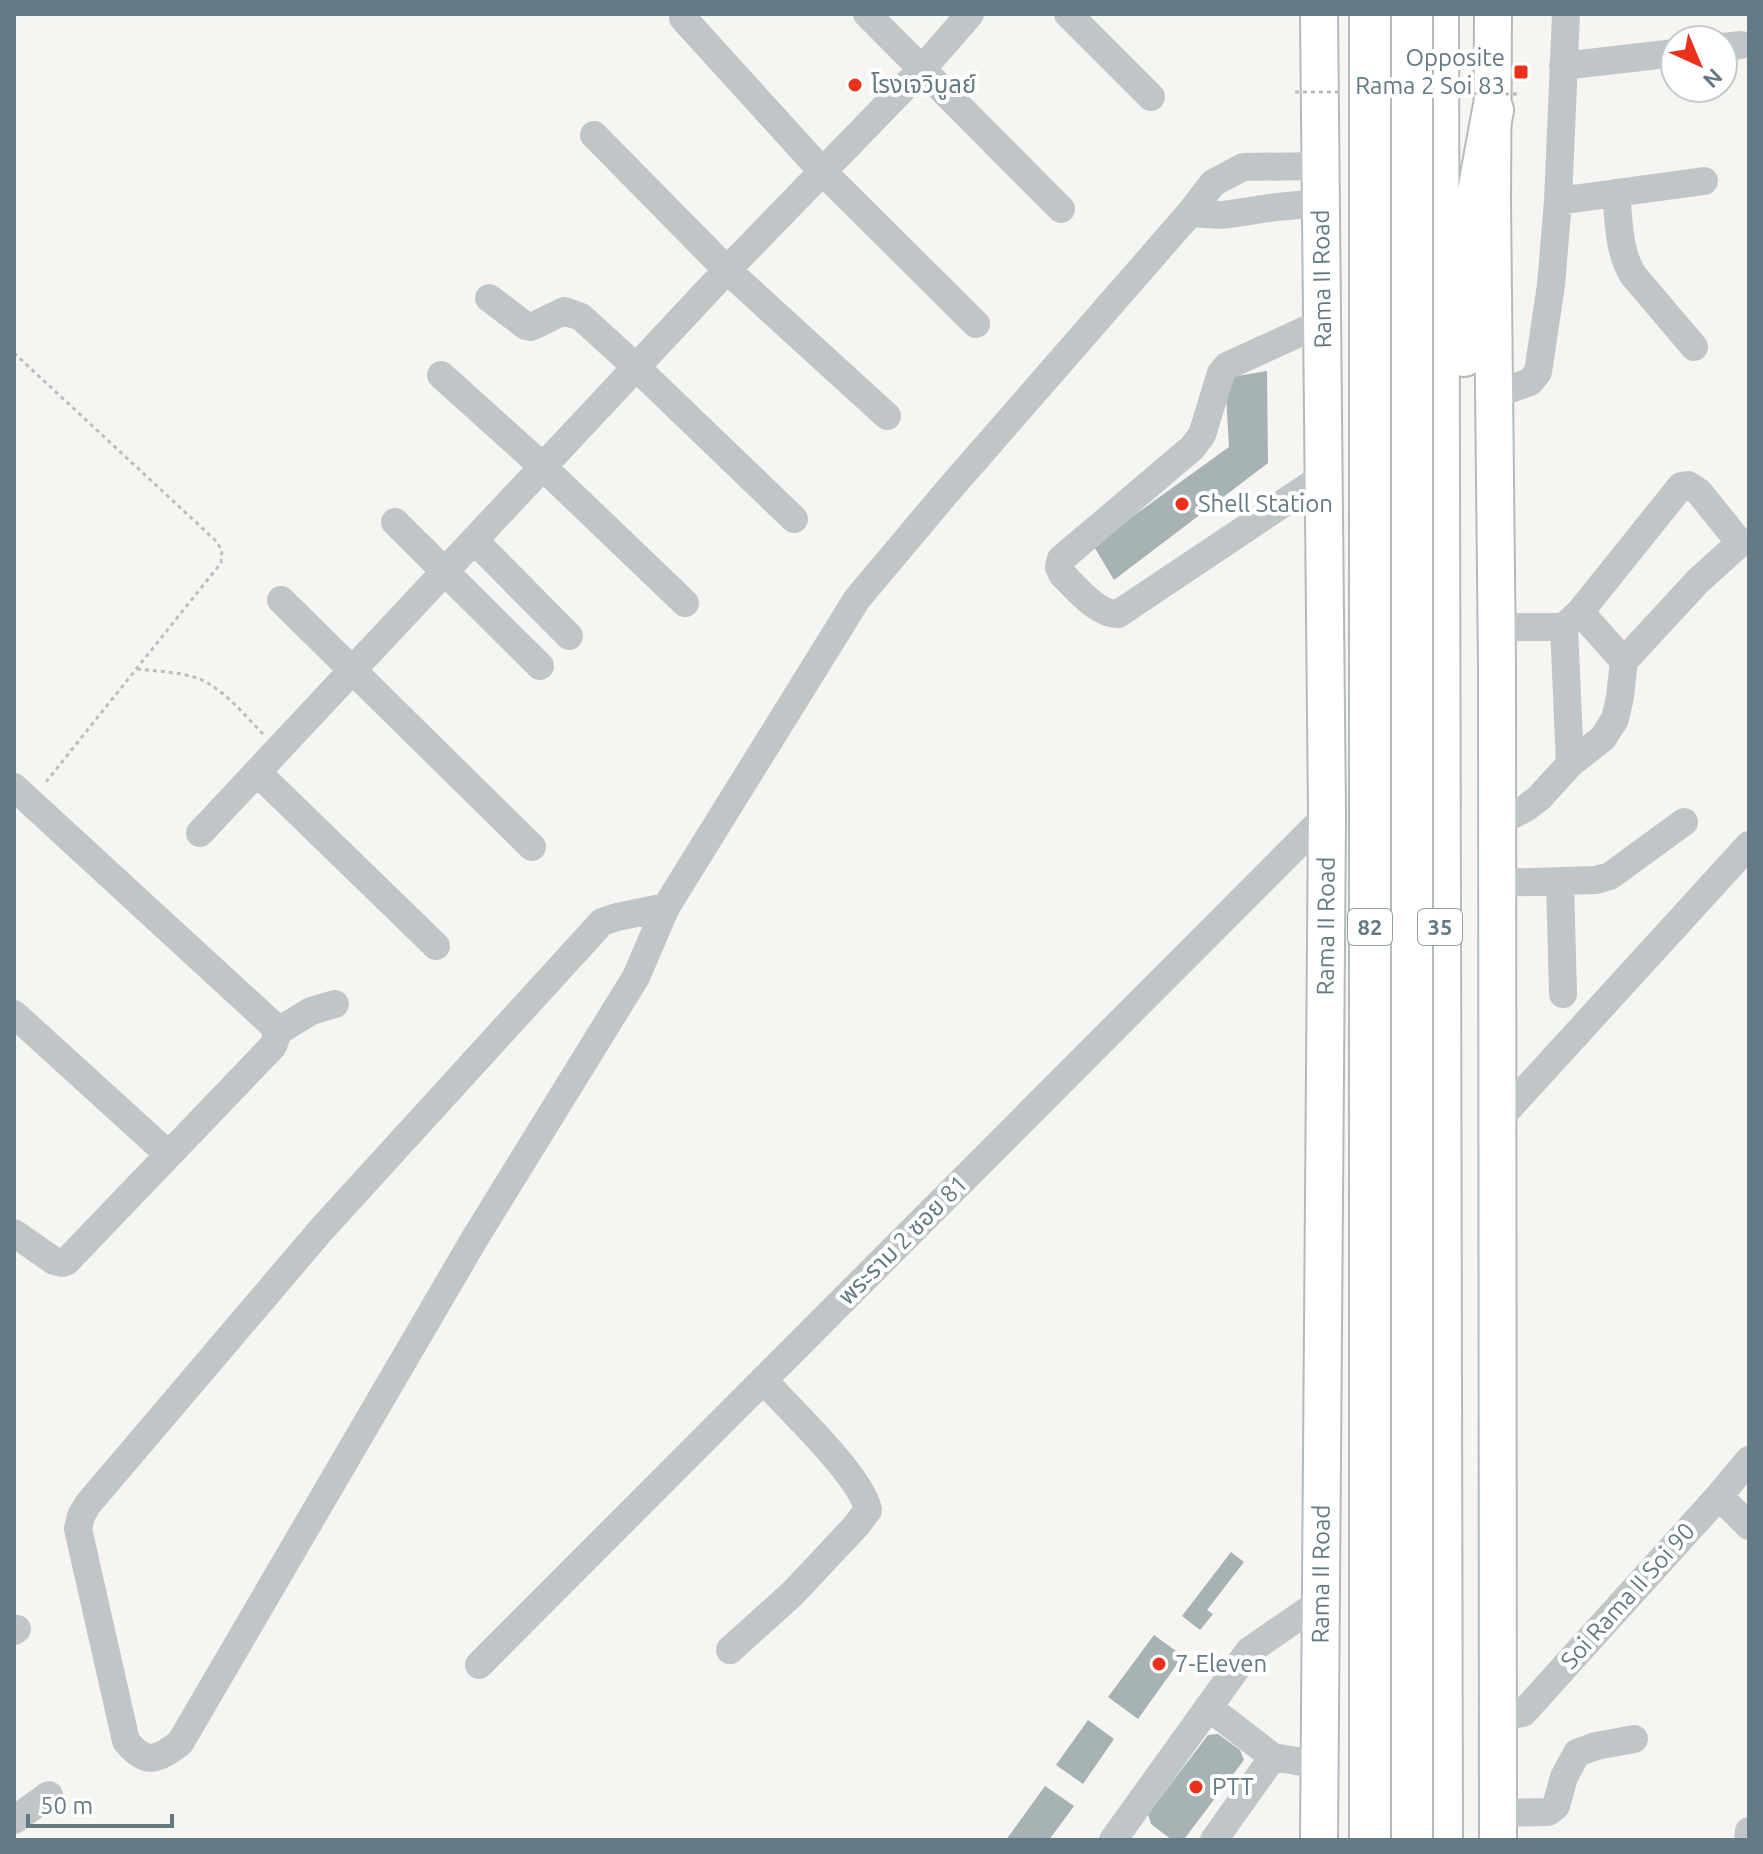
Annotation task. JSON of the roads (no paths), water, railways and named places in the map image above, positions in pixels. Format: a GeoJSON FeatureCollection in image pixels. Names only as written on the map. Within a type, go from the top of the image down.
{"type":"FeatureCollection","features":[{"type":"Feature","properties":{"kind":"highway","name":"82"},"geometry":{"type":"LineString","coordinates":[[1371,14],[1371,1840]]}},
{"type":"Feature","properties":{"kind":"highway","name":"82"},"geometry":{"type":"LineString","coordinates":[[1412,14],[1412,1840]]}},
{"type":"Feature","properties":{"kind":"highway","name":"35"},"geometry":{"type":"LineString","coordinates":[[1438,14],[1442,1840]]}},
{"type":"Feature","properties":{"kind":"highway"},"geometry":{"type":"LineString","coordinates":[[1439,578],[1460,454],[1471,230],[1493,110]]}},
{"type":"Feature","properties":{"kind":"main road","name":"Rama II Road"},"geometry":{"type":"LineString","coordinates":[[1319,14],[1327,815],[1319,1840]]}},
{"type":"Feature","properties":{"kind":"main road","name":"35"},"geometry":{"type":"LineString","coordinates":[[1493,14],[1498,1826]]}},
{"type":"Feature","properties":{"kind":"street"},"geometry":{"type":"LineString","coordinates":[[867,14],[1061,209]]}},
{"type":"Feature","properties":{"kind":"street"},"geometry":{"type":"LineString","coordinates":[[200,833],[727,270],[923,68],[970,14]]}},
{"type":"Feature","properties":{"kind":"street"},"geometry":{"type":"LineString","coordinates":[[1068,14],[1151,97]]}},
{"type":"Feature","properties":{"kind":"street"},"geometry":{"type":"LineString","coordinates":[[1494,395],[1530,382],[1538,372],[1551,285],[1558,201],[1566,14]]}},
{"type":"Feature","properties":{"kind":"street"},"geometry":{"type":"LineString","coordinates":[[683,18],[822,171],[976,324]]}},
{"type":"Feature","properties":{"kind":"street"},"geometry":{"type":"LineString","coordinates":[[1563,66],[1659,55]]}},
{"type":"Feature","properties":{"kind":"street"},"geometry":{"type":"LineString","coordinates":[[594,135],[727,270],[887,416]]}},
{"type":"Feature","properties":{"kind":"street"},"geometry":{"type":"LineString","coordinates":[[666,907],[602,922],[321,1230],[88,1504],[78,1529],[126,1741],[136,1754],[148,1758],[162,1756],[180,1743],[475,1238],[636,977],[666,907],[857,599],[1213,183],[1243,167],[1320,166]]}},
{"type":"Feature","properties":{"kind":"street"},"geometry":{"type":"LineString","coordinates":[[1558,201],[1704,181]]}},
{"type":"Feature","properties":{"kind":"street"},"geometry":{"type":"LineString","coordinates":[[1616,193],[1625,263],[1694,347]]}},
{"type":"Feature","properties":{"kind":"street"},"geometry":{"type":"LineString","coordinates":[[1190,213],[1223,215],[1321,203]]}},
{"type":"Feature","properties":{"kind":"street"},"geometry":{"type":"LineString","coordinates":[[489,298],[531,327],[561,312],[574,313],[637,368],[794,519]]}},
{"type":"Feature","properties":{"kind":"street"},"geometry":{"type":"LineString","coordinates":[[1323,322],[1227,366],[1221,373],[1202,435],[1192,448],[1061,559],[1059,567],[1062,574],[1099,609],[1118,614],[1324,476]]}},
{"type":"Feature","properties":{"kind":"street"},"geometry":{"type":"LineString","coordinates":[[441,375],[542,466],[685,603]]}},
{"type":"Feature","properties":{"kind":"street"},"geometry":{"type":"LineString","coordinates":[[1496,823],[1539,798],[1570,764],[1603,738],[1615,719],[1624,661],[1698,581],[1745,540],[1699,492],[1688,485],[1681,486],[1572,619],[1570,764]]}},
{"type":"Feature","properties":{"kind":"street"},"geometry":{"type":"LineString","coordinates":[[395,522],[540,666]]}},
{"type":"Feature","properties":{"kind":"street"},"geometry":{"type":"LineString","coordinates":[[474,540],[569,636]]}},
{"type":"Feature","properties":{"kind":"street"},"geometry":{"type":"LineString","coordinates":[[281,600],[532,847]]}},
{"type":"Feature","properties":{"kind":"street"},"geometry":{"type":"LineString","coordinates":[[1496,627],[1572,619],[1624,661]]}},
{"type":"Feature","properties":{"kind":"street"},"geometry":{"type":"LineString","coordinates":[[258,773],[436,946]]}},
{"type":"Feature","properties":{"kind":"street"},"geometry":{"type":"LineString","coordinates":[[22,795],[277,1032]]}},
{"type":"Feature","properties":{"kind":"street","name":"พระราม 2 ซอย 81"},"geometry":{"type":"LineString","coordinates":[[479,1665],[1327,815]]}},
{"type":"Feature","properties":{"kind":"street"},"geometry":{"type":"LineString","coordinates":[[1496,883],[1596,880],[1610,876],[1684,822]]}},
{"type":"Feature","properties":{"kind":"street"},"geometry":{"type":"LineString","coordinates":[[1498,1120],[1749,845]]}},
{"type":"Feature","properties":{"kind":"street"},"geometry":{"type":"LineString","coordinates":[[1560,882],[1563,994]]}},
{"type":"Feature","properties":{"kind":"street"},"geometry":{"type":"LineString","coordinates":[[16,1238],[54,1261],[66,1262],[273,1046],[277,1032],[311,1011],[335,1004]]}},
{"type":"Feature","properties":{"kind":"street"},"geometry":{"type":"LineString","coordinates":[[14,1014],[168,1154]]}},
{"type":"Feature","properties":{"kind":"street"},"geometry":{"type":"LineString","coordinates":[[730,1650],[793,1593],[868,1510],[858,1486],[763,1380]]}},
{"type":"Feature","properties":{"kind":"street","name":"Soi Rama II Soi 90"},"geometry":{"type":"LineString","coordinates":[[1498,1717],[1523,1713],[1749,1460]]}},
{"type":"Feature","properties":{"kind":"street"},"geometry":{"type":"LineString","coordinates":[[1719,1496],[1749,1526]]}},
{"type":"Feature","properties":{"kind":"street"},"geometry":{"type":"LineString","coordinates":[[1114,1840],[1249,1651],[1320,1602]]}},
{"type":"Feature","properties":{"kind":"street"},"geometry":{"type":"LineString","coordinates":[[1208,1707],[1273,1757],[1320,1765]]}},
{"type":"Feature","properties":{"kind":"street"},"geometry":{"type":"LineString","coordinates":[[1498,1826],[1548,1812],[1556,1806],[1560,1787],[1577,1753],[1634,1739]]}},
{"type":"Feature","properties":{"kind":"street"},"geometry":{"type":"LineString","coordinates":[[1214,1840],[1273,1757]]}},
{"type":"Feature","properties":{"kind":"street"},"geometry":{"type":"LineString","coordinates":[[14,1820],[49,1795]]}},
{"type":"Feature","properties":{"kind":"street"},"geometry":{"type":"LineString","coordinates":[[1748,1840],[1749,1831]]}},
{"type":"Feature","properties":{"kind":"place","name":"Opposite Rama 2 Soi 83"},"geometry":{"type":"Point","coordinates":[1521,72]}},
{"type":"Feature","properties":{"kind":"place","name":"โรงเจวิบูลย์"},"geometry":{"type":"Point","coordinates":[855,85]}},
{"type":"Feature","properties":{"kind":"place","name":"Shell Station"},"geometry":{"type":"Point","coordinates":[1182,504]}},
{"type":"Feature","properties":{"kind":"place","name":"7-Eleven"},"geometry":{"type":"Point","coordinates":[1159,1664]}},
{"type":"Feature","properties":{"kind":"place","name":"PTT"},"geometry":{"type":"Point","coordinates":[1196,1787]}}]}
